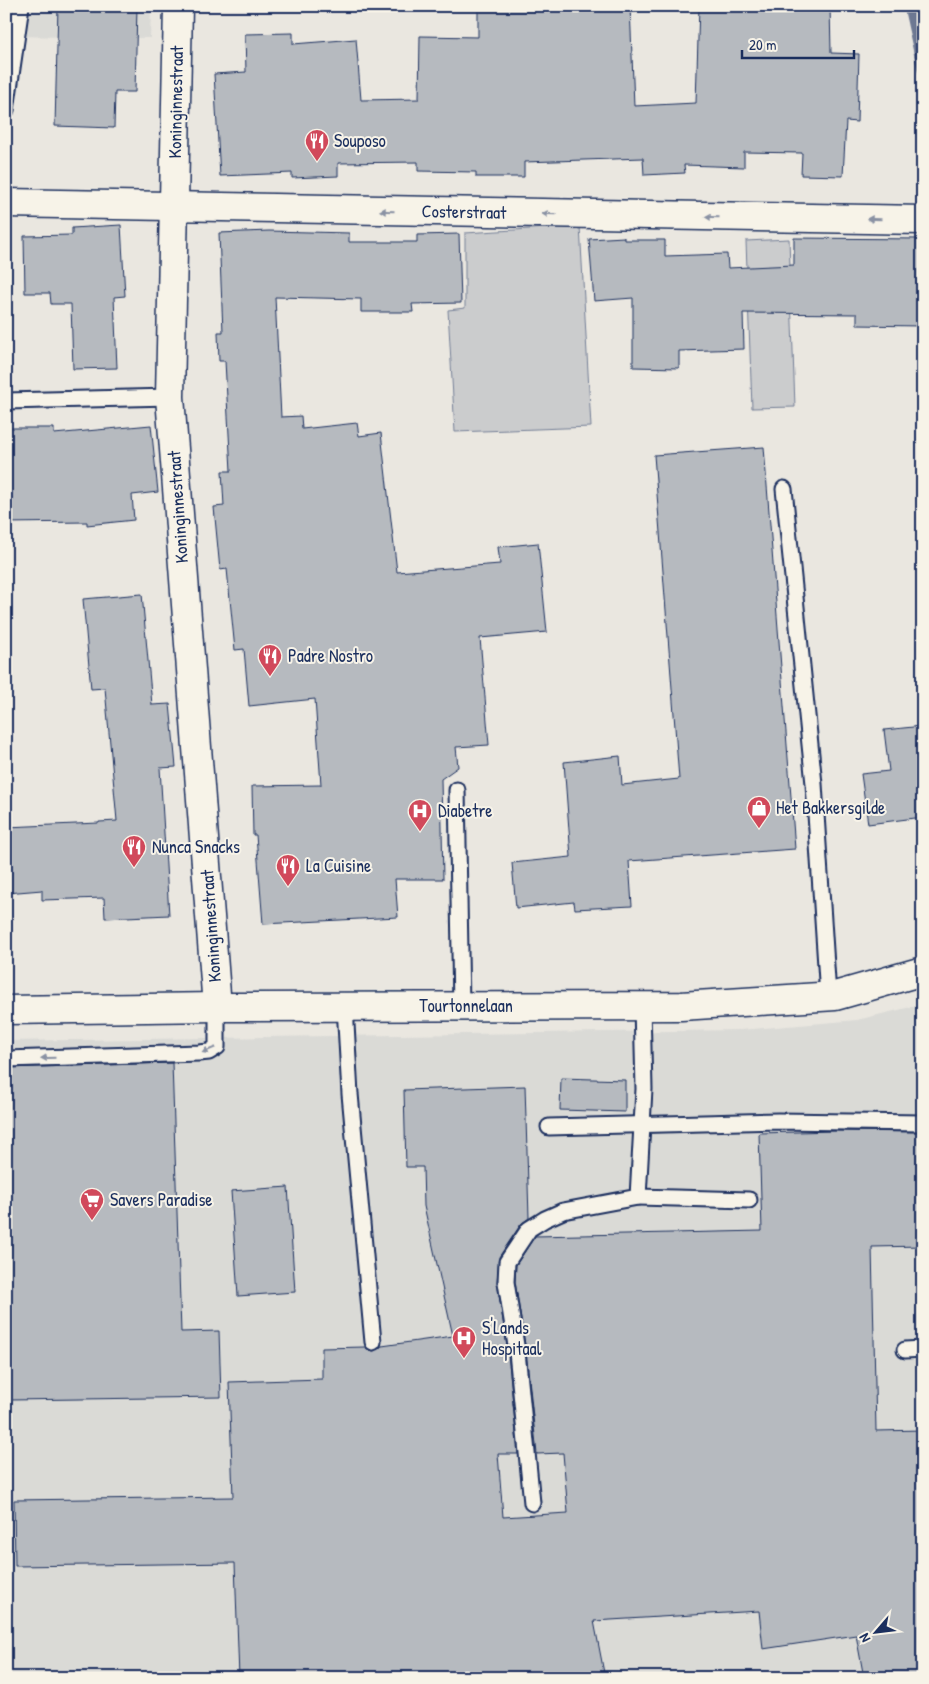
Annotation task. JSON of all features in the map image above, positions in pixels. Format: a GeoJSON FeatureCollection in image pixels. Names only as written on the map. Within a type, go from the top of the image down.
{"type":"FeatureCollection","features":[{"type":"Feature","properties":{"kind":"street","name":"Koninginnestraat"},"geometry":{"type":"LineString","coordinates":[[178,6],[170,397],[217,1007]]}},
{"type":"Feature","properties":{"kind":"street","name":"Costerstraat"},"geometry":{"type":"LineString","coordinates":[[6,203],[923,220]]}},
{"type":"Feature","properties":{"kind":"street","name":"Tourtonnelaan"},"geometry":{"type":"LineString","coordinates":[[6,1010],[345,1006],[681,1006],[835,996],[923,971]]}},
{"type":"Feature","properties":{"kind":"lane"},"geometry":{"type":"LineString","coordinates":[[6,110],[20,6]]}},
{"type":"Feature","properties":{"kind":"lane"},"geometry":{"type":"LineString","coordinates":[[6,401],[170,397]]}},
{"type":"Feature","properties":{"kind":"lane"},"geometry":{"type":"LineString","coordinates":[[784,489],[814,784],[828,996]]}},
{"type":"Feature","properties":{"kind":"lane"},"geometry":{"type":"LineString","coordinates":[[457,790],[461,1006]]}},
{"type":"Feature","properties":{"kind":"lane"},"geometry":{"type":"LineString","coordinates":[[345,1006],[350,1094],[373,1342]]}},
{"type":"Feature","properties":{"kind":"lane"},"geometry":{"type":"LineString","coordinates":[[638,1197],[644,1089],[642,1006]]}},
{"type":"Feature","properties":{"kind":"lane"},"geometry":{"type":"LineString","coordinates":[[6,1059],[210,1052],[217,1047],[217,1007]]}},
{"type":"Feature","properties":{"kind":"lane"},"geometry":{"type":"LineString","coordinates":[[549,1127],[778,1121],[923,1123]]}},
{"type":"Feature","properties":{"kind":"lane"},"geometry":{"type":"LineString","coordinates":[[532,1502],[518,1352],[506,1282],[507,1262],[529,1229],[563,1211],[638,1197],[749,1200]]}},
{"type":"Feature","properties":{"kind":"lane"},"geometry":{"type":"LineString","coordinates":[[905,1350],[923,1349]]}},
{"type":"Feature","properties":{"kind":"shaded area"},"geometry":{"type":"Polygon","coordinates":[[[6,6],[151,6],[150,38],[6,36],[6,6]]]}},
{"type":"Feature","properties":{"kind":"shaded area"},"geometry":{"type":"Polygon","coordinates":[[[580,226],[591,427],[455,432],[448,310],[465,308],[465,233],[580,226]]]}},
{"type":"Feature","properties":{"kind":"shaded area"},"geometry":{"type":"Polygon","coordinates":[[[789,239],[795,407],[752,408],[746,241],[789,239]]]}},
{"type":"Feature","properties":{"kind":"shaded area","name":"S'Lands Hospitaal"},"geometry":{"type":"Polygon","coordinates":[[[923,1004],[923,1678],[6,1678],[6,1041],[740,1030],[857,1020],[923,1004]]]}},
{"type":"Feature","properties":{"kind":"building"},"geometry":{"type":"Polygon","coordinates":[[[58,6],[137,6],[135,92],[115,92],[114,128],[55,126],[58,6]]]}},
{"type":"Feature","properties":{"kind":"building"},"geometry":{"type":"Polygon","coordinates":[[[478,6],[630,6],[634,106],[696,103],[699,6],[830,6],[831,53],[859,54],[857,122],[846,121],[843,176],[801,175],[802,153],[744,152],[744,167],[684,165],[685,173],[644,175],[643,158],[524,162],[524,177],[476,177],[476,172],[418,171],[418,162],[338,163],[338,176],[292,178],[292,173],[220,176],[214,74],[246,72],[245,34],[293,33],[293,44],[356,39],[361,100],[419,99],[420,36],[478,37],[478,6]]]}},
{"type":"Feature","properties":{"kind":"building"},"geometry":{"type":"Polygon","coordinates":[[[121,225],[125,296],[114,297],[117,368],[73,369],[71,304],[51,304],[50,293],[25,293],[24,236],[72,235],[72,228],[121,225]]]}},
{"type":"Feature","properties":{"kind":"building"},"geometry":{"type":"Polygon","coordinates":[[[269,231],[349,233],[349,242],[417,242],[417,235],[459,234],[461,303],[412,304],[413,312],[361,312],[361,299],[275,297],[281,417],[301,416],[302,429],[357,423],[359,436],[381,433],[397,572],[500,564],[498,547],[538,543],[547,632],[480,638],[489,745],[456,747],[458,767],[441,779],[443,879],[395,879],[398,917],[263,924],[256,835],[253,835],[252,786],[321,785],[315,699],[249,706],[244,649],[235,650],[227,569],[220,570],[214,507],[224,506],[222,471],[231,471],[225,361],[219,361],[218,332],[223,332],[219,233],[269,231]]]}},
{"type":"Feature","properties":{"kind":"building"},"geometry":{"type":"Polygon","coordinates":[[[624,237],[624,240],[665,240],[665,256],[727,254],[728,268],[794,265],[794,238],[921,239],[920,326],[857,325],[857,314],[743,313],[744,349],[679,351],[679,368],[633,367],[633,298],[594,301],[589,239],[624,237]]]}},
{"type":"Feature","properties":{"kind":"building"},"geometry":{"type":"Polygon","coordinates":[[[151,425],[158,492],[132,495],[134,520],[87,525],[87,522],[6,523],[6,428],[54,428],[54,434],[151,425]]]}},
{"type":"Feature","properties":{"kind":"building"},"geometry":{"type":"Polygon","coordinates":[[[764,447],[795,849],[629,861],[632,906],[575,909],[574,902],[516,908],[512,863],[571,857],[564,762],[620,756],[622,785],[679,779],[654,455],[764,447]]]}},
{"type":"Feature","properties":{"kind":"building"},"geometry":{"type":"Polygon","coordinates":[[[142,594],[152,705],[170,704],[176,767],[160,768],[169,915],[105,918],[104,898],[42,900],[42,890],[6,893],[6,827],[117,821],[105,688],[91,689],[83,599],[142,594]]]}},
{"type":"Feature","properties":{"kind":"building"},"geometry":{"type":"Polygon","coordinates":[[[923,726],[923,817],[868,824],[861,774],[889,771],[884,730],[923,726]]]}},
{"type":"Feature","properties":{"kind":"building","name":"Savers Paradise"},"geometry":{"type":"Polygon","coordinates":[[[172,1063],[181,1332],[219,1331],[221,1397],[10,1400],[8,1306],[6,1306],[6,1068],[172,1063]]]}},
{"type":"Feature","properties":{"kind":"building"},"geometry":{"type":"Polygon","coordinates":[[[561,1078],[625,1080],[625,1112],[560,1110],[561,1078]]]}},
{"type":"Feature","properties":{"kind":"building"},"geometry":{"type":"Polygon","coordinates":[[[525,1086],[529,1218],[521,1224],[499,1257],[497,1282],[508,1353],[518,1454],[498,1454],[503,1517],[568,1513],[563,1453],[537,1454],[526,1351],[515,1282],[516,1265],[535,1236],[762,1231],[759,1133],[836,1131],[923,1132],[923,1246],[872,1247],[876,1431],[923,1430],[923,1678],[864,1678],[856,1635],[763,1649],[759,1611],[594,1621],[605,1678],[239,1678],[235,1563],[15,1566],[14,1500],[233,1497],[229,1382],[322,1379],[322,1348],[365,1347],[374,1351],[382,1346],[453,1336],[424,1206],[423,1167],[406,1167],[404,1090],[525,1086]]]}},
{"type":"Feature","properties":{"kind":"building"},"geometry":{"type":"Polygon","coordinates":[[[288,1187],[295,1292],[238,1296],[231,1191],[288,1187]]]}},
{"type":"Feature","properties":{"kind":"waterway"},"geometry":{"type":"LineString","coordinates":[[909,6],[923,70]]}},
{"type":"Feature","properties":{"kind":"place","name":"Souposo"},"geometry":{"type":"Point","coordinates":[317,162]}},
{"type":"Feature","properties":{"kind":"place","name":"Padre Nostro"},"geometry":{"type":"Point","coordinates":[270,677]}},
{"type":"Feature","properties":{"kind":"place","name":"Het Bakkersgilde"},"geometry":{"type":"Point","coordinates":[759,829]}},
{"type":"Feature","properties":{"kind":"place","name":"Diabetre"},"geometry":{"type":"Point","coordinates":[420,832]}},
{"type":"Feature","properties":{"kind":"place","name":"Nunca Snacks"},"geometry":{"type":"Point","coordinates":[134,868]}},
{"type":"Feature","properties":{"kind":"place","name":"La Cuisine"},"geometry":{"type":"Point","coordinates":[288,887]}},
{"type":"Feature","properties":{"kind":"place","name":"Savers Paradise"},"geometry":{"type":"Point","coordinates":[92,1221]}},
{"type":"Feature","properties":{"kind":"place","name":"S'Lands Hospitaal"},"geometry":{"type":"Point","coordinates":[464,1359]}}]}
